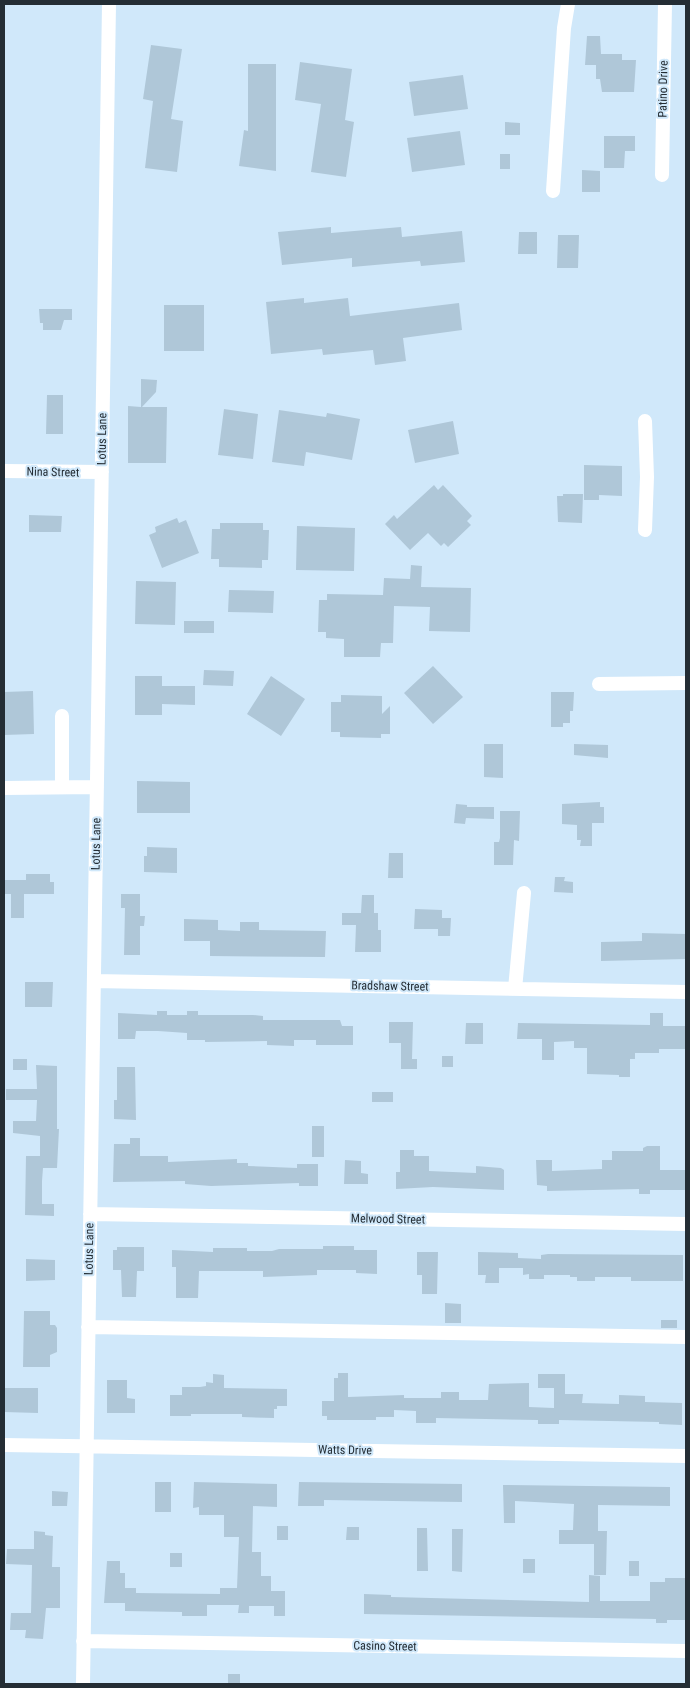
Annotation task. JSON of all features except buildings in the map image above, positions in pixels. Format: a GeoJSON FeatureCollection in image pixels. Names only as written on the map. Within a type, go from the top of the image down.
{"type":"FeatureCollection","features":[{"type":"Feature","properties":{"kind":"street","name":"Lotus Lane"},"geometry":{"type":"LineString","coordinates":[[82,1684],[109,4]]}},
{"type":"Feature","properties":{"kind":"street"},"geometry":{"type":"LineString","coordinates":[[553,192],[564,28],[568,4]]}},
{"type":"Feature","properties":{"kind":"street","name":"Patino Drive"},"geometry":{"type":"LineString","coordinates":[[662,175],[665,4]]}},
{"type":"Feature","properties":{"kind":"street"},"geometry":{"type":"LineString","coordinates":[[645,421],[647,477],[645,530]]}},
{"type":"Feature","properties":{"kind":"street","name":"Nina Street"},"geometry":{"type":"LineString","coordinates":[[4,471],[102,472]]}},
{"type":"Feature","properties":{"kind":"street"},"geometry":{"type":"LineString","coordinates":[[600,684],[686,683]]}},
{"type":"Feature","properties":{"kind":"street"},"geometry":{"type":"LineString","coordinates":[[62,716],[62,788]]}},
{"type":"Feature","properties":{"kind":"street"},"geometry":{"type":"LineString","coordinates":[[4,788],[97,787]]}},
{"type":"Feature","properties":{"kind":"street"},"geometry":{"type":"LineString","coordinates":[[515,989],[524,894]]}},
{"type":"Feature","properties":{"kind":"street","name":"Bradshaw Street"},"geometry":{"type":"LineString","coordinates":[[94,981],[686,992]]}},
{"type":"Feature","properties":{"kind":"street","name":"Melwood Street"},"geometry":{"type":"LineString","coordinates":[[90,1214],[686,1224]]}},
{"type":"Feature","properties":{"kind":"street"},"geometry":{"type":"LineString","coordinates":[[88,1327],[686,1337]]}},
{"type":"Feature","properties":{"kind":"street","name":"Watts Drive"},"geometry":{"type":"LineString","coordinates":[[4,1445],[686,1456]]}},
{"type":"Feature","properties":{"kind":"street","name":"Casino Street"},"geometry":{"type":"LineString","coordinates":[[83,1641],[686,1651]]}}]}
